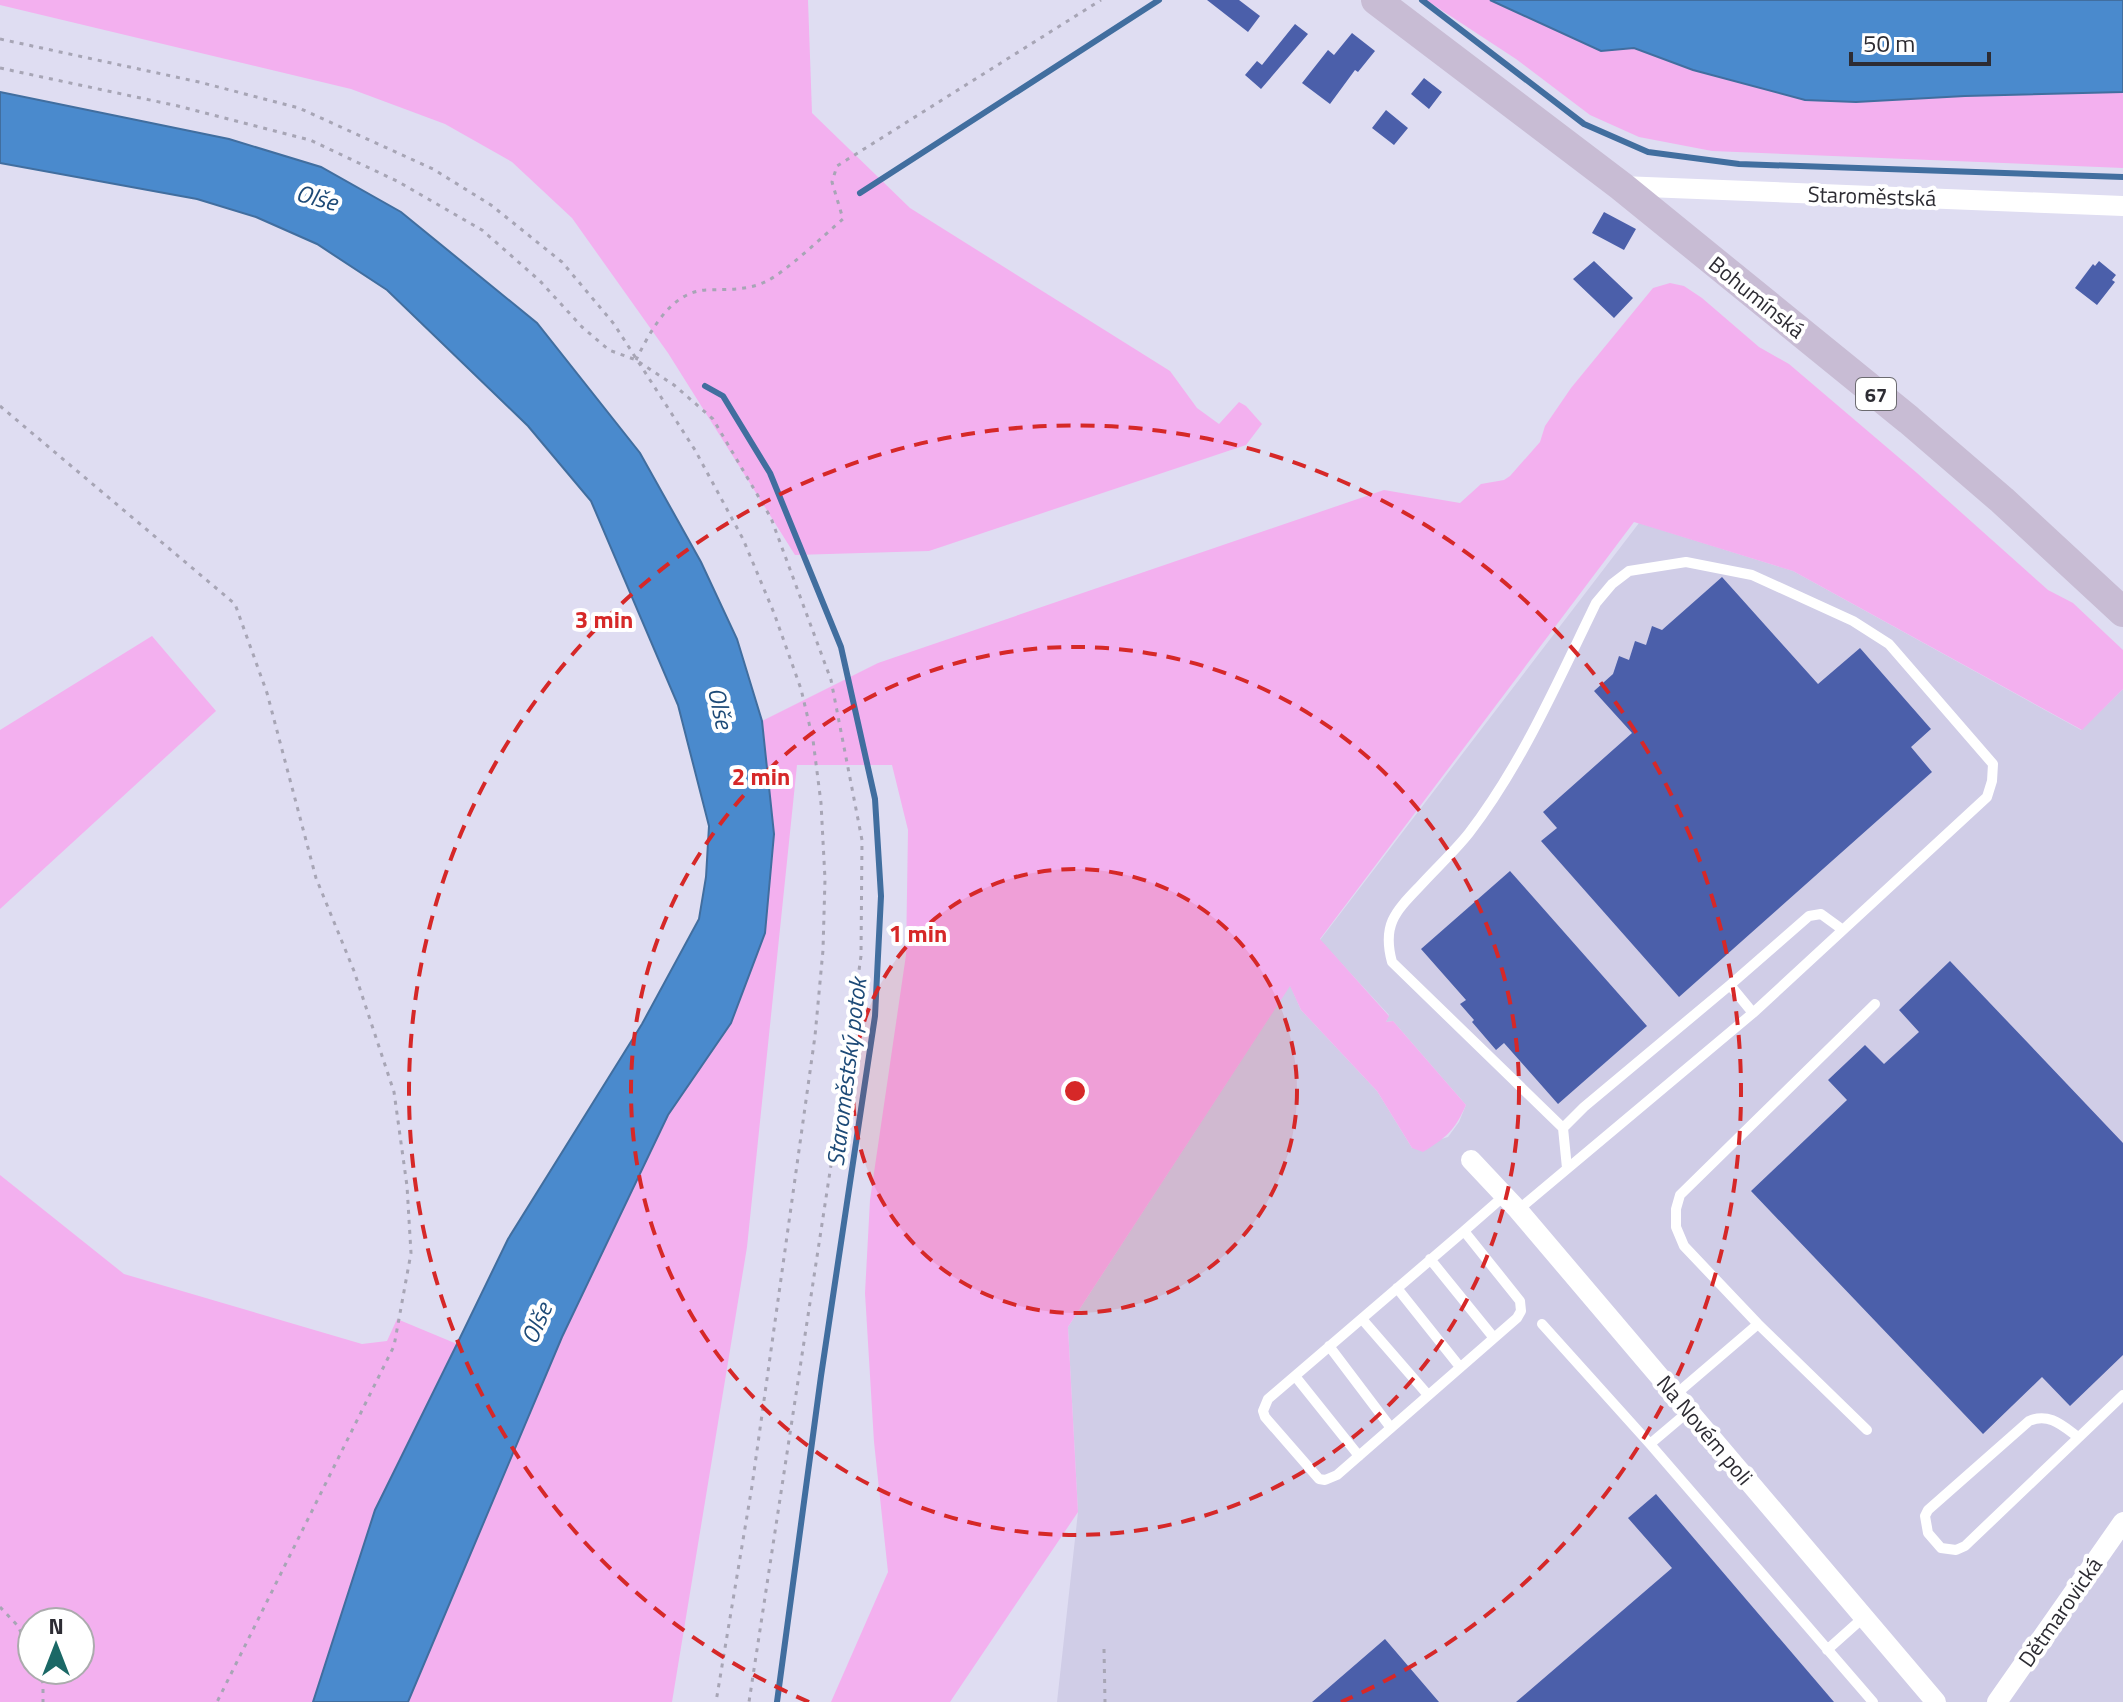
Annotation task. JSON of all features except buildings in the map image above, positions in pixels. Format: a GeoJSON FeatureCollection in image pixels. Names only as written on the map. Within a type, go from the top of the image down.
{"type":"FeatureCollection","features":[{"type":"Feature","properties":{"kind":"main road","name":"Bohumínská"},"geometry":{"type":"LineString","coordinates":[[1376,0],[1621,186],[1909,420],[2002,500],[2123,612]]}},
{"type":"Feature","properties":{"kind":"street","name":"Staroměstská"},"geometry":{"type":"LineString","coordinates":[[1621,186],[2123,206]]}},
{"type":"Feature","properties":{"kind":"street","name":"Na Novém poli"},"geometry":{"type":"LineString","coordinates":[[1471,1160],[1936,1702]]}},
{"type":"Feature","properties":{"kind":"street","name":"Dětmarovická"},"geometry":{"type":"LineString","coordinates":[[1997,1702],[2123,1522]]}},
{"type":"Feature","properties":{"kind":"lane"},"geometry":{"type":"LineString","coordinates":[[1464,1231],[1520,1301],[1521,1311],[1517,1318],[1337,1475],[1319,1479],[1265,1417],[1263,1411],[1268,1399],[1464,1231],[1567,1168],[1753,1013],[1987,797],[1993,764],[1889,644],[1853,621],[1752,575],[1686,562],[1629,571],[1612,584],[1596,603],[1528,741],[1469,833],[1399,908],[1389,924],[1387,945],[1392,962],[1563,1128],[1567,1168]]}},
{"type":"Feature","properties":{"kind":"lane"},"geometry":{"type":"LineString","coordinates":[[1563,1128],[1809,916],[1821,914],[1843,930]]}},
{"type":"Feature","properties":{"kind":"lane"},"geometry":{"type":"LineString","coordinates":[[1730,985],[1753,1013]]}},
{"type":"Feature","properties":{"kind":"lane"},"geometry":{"type":"LineString","coordinates":[[1867,1430],[1758,1324],[1684,1246],[1676,1227],[1676,1209],[1680,1195],[1875,1004]]}},
{"type":"Feature","properties":{"kind":"lane"},"geometry":{"type":"LineString","coordinates":[[1430,1259],[1494,1338]]}},
{"type":"Feature","properties":{"kind":"lane"},"geometry":{"type":"LineString","coordinates":[[1397,1288],[1460,1367]]}},
{"type":"Feature","properties":{"kind":"lane"},"geometry":{"type":"LineString","coordinates":[[1362,1319],[1428,1395]]}},
{"type":"Feature","properties":{"kind":"lane"},"geometry":{"type":"LineString","coordinates":[[1542,1324],[1873,1702]]}},
{"type":"Feature","properties":{"kind":"lane"},"geometry":{"type":"LineString","coordinates":[[1675,1395],[1758,1324]]}},
{"type":"Feature","properties":{"kind":"lane"},"geometry":{"type":"LineString","coordinates":[[1329,1346],[1391,1428]]}},
{"type":"Feature","properties":{"kind":"lane"},"geometry":{"type":"LineString","coordinates":[[1295,1376],[1359,1456]]}},
{"type":"Feature","properties":{"kind":"lane"},"geometry":{"type":"LineString","coordinates":[[2078,1437],[2051,1419],[2029,1421],[1928,1510],[1925,1516],[1928,1533],[1941,1548],[1956,1550],[1965,1546],[2123,1395]]}},
{"type":"Feature","properties":{"kind":"lane"},"geometry":{"type":"LineString","coordinates":[[1650,1444],[1689,1411]]}},
{"type":"Feature","properties":{"kind":"lane"},"geometry":{"type":"LineString","coordinates":[[1827,1650],[1864,1617]]}},
{"type":"Feature","properties":{"kind":"path"},"geometry":{"type":"LineString","coordinates":[[636,360],[651,329],[683,297],[703,290],[747,288],[769,280],[843,219],[832,182],[837,166],[1101,0]]}},
{"type":"Feature","properties":{"kind":"path"},"geometry":{"type":"LineString","coordinates":[[0,39],[199,82],[299,108],[433,169],[491,205],[562,262],[614,324],[695,450],[743,539],[759,576],[801,689],[813,740],[821,803],[825,879],[823,950],[815,1036],[752,1486],[716,1702]]}},
{"type":"Feature","properties":{"kind":"path"},"geometry":{"type":"LineString","coordinates":[[0,68],[178,106],[310,140],[397,181],[482,230],[540,281],[609,350],[636,360],[674,385],[713,419],[771,518],[831,680],[862,840],[859,971],[749,1702]]}},
{"type":"Feature","properties":{"kind":"path"},"geometry":{"type":"LineString","coordinates":[[0,406],[235,604],[267,693],[316,878],[354,971],[394,1092],[407,1186],[411,1253],[394,1346],[217,1702]]}},
{"type":"Feature","properties":{"kind":"path"},"geometry":{"type":"LineString","coordinates":[[0,1607],[16,1624]]}},
{"type":"Feature","properties":{"kind":"path"},"geometry":{"type":"LineString","coordinates":[[1104,1649],[1105,1702]]}},
{"type":"Feature","properties":{"kind":"shaded area"},"geometry":{"type":"Polygon","coordinates":[[[0,0],[808,0],[812,113],[910,208],[1170,371],[1197,408],[1219,424],[1239,402],[1262,424],[1246,445],[929,551],[795,555],[668,353],[572,218],[512,162],[445,124],[351,89],[0,5],[0,0]]]}},
{"type":"Feature","properties":{"kind":"shaded area"},"geometry":{"type":"Polygon","coordinates":[[[1426,0],[1490,0],[1601,51],[1634,48],[1693,70],[1805,100],[1856,102],[2123,92],[2123,168],[1712,151],[1639,137],[1590,115],[1516,59],[1426,0]]]}},
{"type":"Feature","properties":{"kind":"shaded area"},"geometry":{"type":"Polygon","coordinates":[[[1670,283],[1684,286],[1702,298],[1759,347],[1789,364],[2048,590],[2073,603],[2123,650],[2123,689],[2082,730],[1793,571],[1634,522],[1320,939],[1389,1016],[1386,1022],[1393,1021],[1466,1105],[1458,1121],[1444,1138],[1423,1152],[1412,1148],[1377,1091],[1301,1010],[1290,986],[1068,1327],[1078,1512],[950,1702],[831,1702],[888,1572],[874,1442],[865,1293],[870,1200],[906,955],[908,830],[892,765],[797,765],[747,1247],[672,1702],[408,1702],[562,1337],[668,1115],[731,1023],[774,834],[762,721],[878,663],[1384,490],[1460,503],[1481,484],[1510,476],[1540,442],[1545,426],[1571,388],[1653,288],[1670,283]]]}},
{"type":"Feature","properties":{"kind":"shaded area"},"geometry":{"type":"Polygon","coordinates":[[[1639,523],[1793,571],[2081,730],[2123,689],[2123,1702],[1057,1702],[1078,1512],[1068,1327],[1290,985],[1301,1010],[1377,1091],[1412,1148],[1448,1137],[1459,1122],[1466,1105],[1393,1021],[1386,1022],[1389,1015],[1320,940],[1639,523]]]}},
{"type":"Feature","properties":{"kind":"shaded area"},"geometry":{"type":"Polygon","coordinates":[[[152,636],[216,711],[0,909],[0,730],[152,636]]]}},
{"type":"Feature","properties":{"kind":"shaded area"},"geometry":{"type":"Polygon","coordinates":[[[0,1175],[124,1274],[362,1344],[387,1341],[397,1319],[457,1344],[375,1510],[313,1702],[0,1702],[0,1175]]]}},
{"type":"Feature","properties":{"kind":"water"},"geometry":{"type":"Polygon","coordinates":[[[1490,0],[2123,0],[2123,92],[1856,102],[1805,100],[1693,70],[1634,48],[1601,51],[1490,0]]]}},
{"type":"Feature","properties":{"kind":"water","name":"Olše"},"geometry":{"type":"Polygon","coordinates":[[[0,92],[229,139],[321,167],[401,212],[537,323],[640,453],[701,562],[737,639],[762,721],[774,834],[765,933],[731,1023],[668,1115],[562,1337],[408,1702],[313,1702],[375,1510],[508,1239],[642,1024],[699,919],[706,877],[709,826],[678,705],[591,501],[528,426],[387,290],[317,244],[256,217],[197,199],[0,163],[0,92]]]}},
{"type":"Feature","properties":{"kind":"waterway"},"geometry":{"type":"LineString","coordinates":[[860,193],[1159,0]]}},
{"type":"Feature","properties":{"kind":"waterway"},"geometry":{"type":"LineString","coordinates":[[1422,0],[1584,124],[1648,152],[1739,164],[2123,177]]}},
{"type":"Feature","properties":{"kind":"waterway","name":"Staroměstský potok"},"geometry":{"type":"LineString","coordinates":[[705,386],[723,396],[770,473],[841,647],[875,799],[881,896],[875,1016],[821,1376],[777,1702]]}}]}
